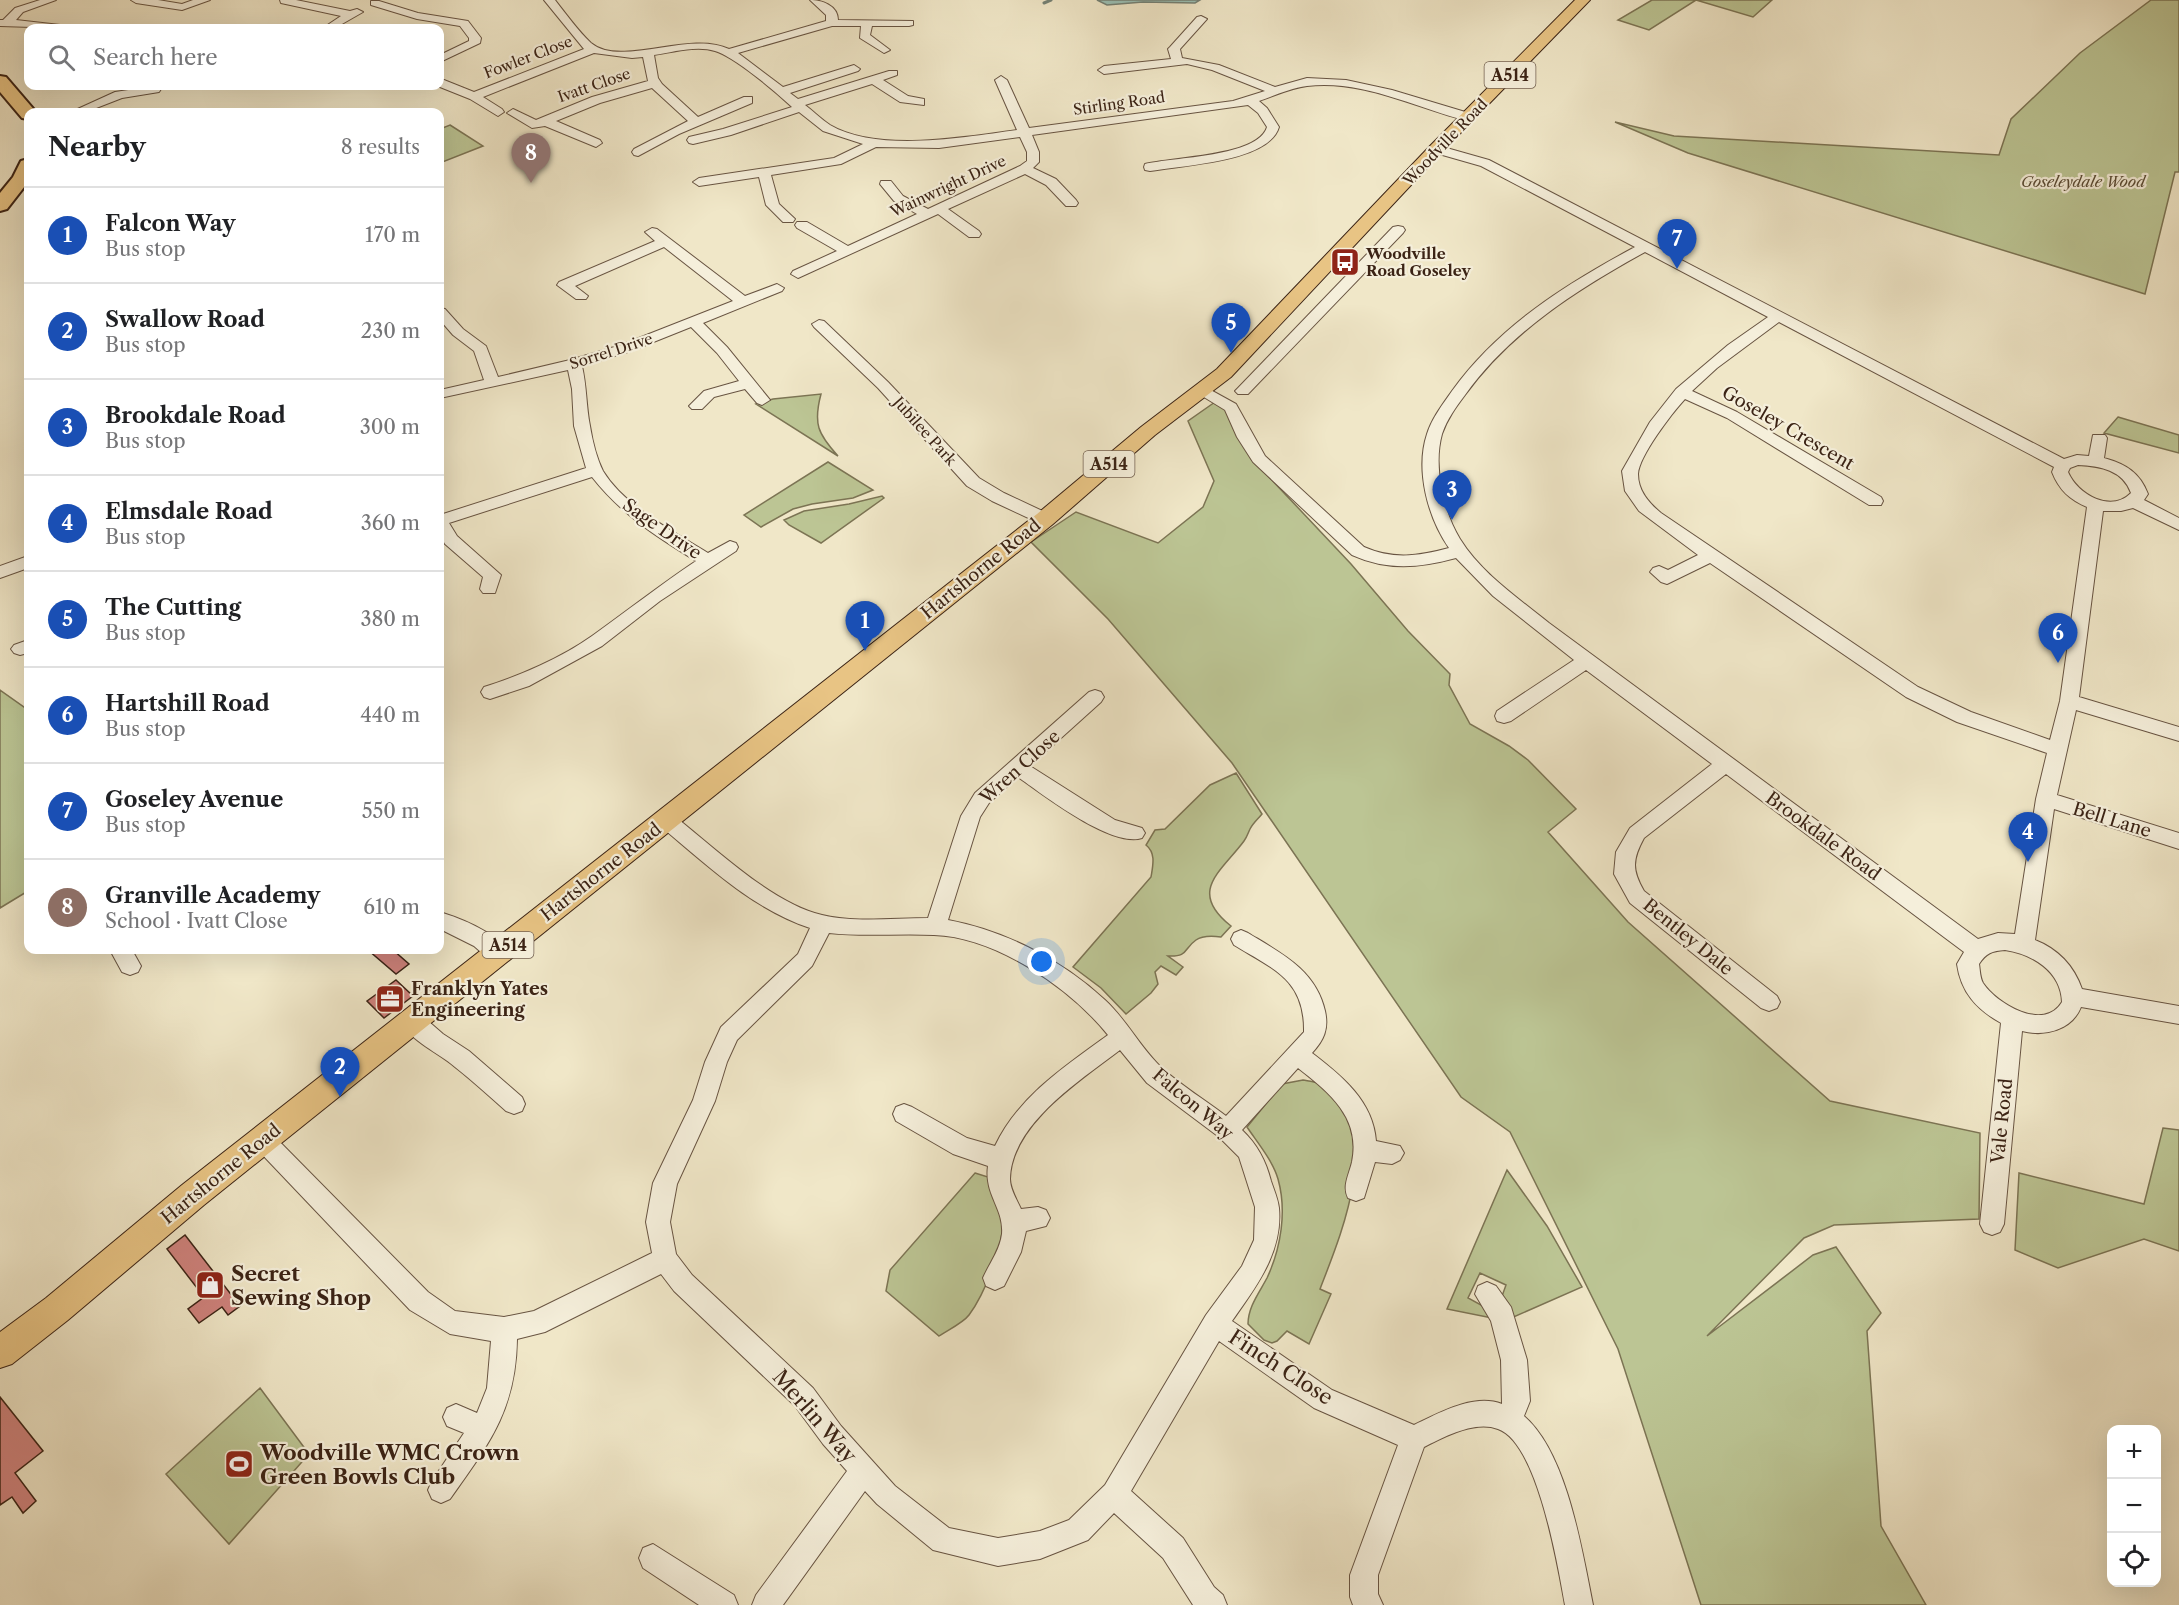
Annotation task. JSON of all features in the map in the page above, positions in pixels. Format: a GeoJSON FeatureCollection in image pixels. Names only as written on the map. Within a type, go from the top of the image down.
{"type":"FeatureCollection","features":[{"type":"Feature","properties":{"kind":"highway"},"geometry":{"type":"LineString","coordinates":[[0,81],[24,109]]}},
{"type":"Feature","properties":{"kind":"highway"},"geometry":{"type":"LineString","coordinates":[[0,205],[24,174]]}},
{"type":"Feature","properties":{"kind":"main road","name":"Woodville Road"},"geometry":{"type":"LineString","coordinates":[[1202,391],[1224,373],[1436,149],[1583,0]]}},
{"type":"Feature","properties":{"kind":"main road","name":"Hartshorne Road"},"geometry":{"type":"LineString","coordinates":[[0,1352],[57,1309],[412,1021],[1045,519],[1148,431],[1202,391]]}},
{"type":"Feature","properties":{"kind":"street"},"geometry":{"type":"LineString","coordinates":[[4,23],[19,10],[51,0]]}},
{"type":"Feature","properties":{"kind":"street"},"geometry":{"type":"LineString","coordinates":[[136,0],[182,7],[205,0]]}},
{"type":"Feature","properties":{"kind":"street"},"geometry":{"type":"LineString","coordinates":[[549,0],[588,46],[594,49]]}},
{"type":"Feature","properties":{"kind":"street"},"geometry":{"type":"LineString","coordinates":[[815,0],[832,14],[832,23]]}},
{"type":"Feature","properties":{"kind":"street"},"geometry":{"type":"LineString","coordinates":[[285,1],[352,15]]}},
{"type":"Feature","properties":{"kind":"street"},"geometry":{"type":"LineString","coordinates":[[335,24],[379,2],[417,16],[464,23],[475,38],[474,44],[444,57]]}},
{"type":"Feature","properties":{"kind":"street"},"geometry":{"type":"LineString","coordinates":[[1184,15],[1214,21]]}},
{"type":"Feature","properties":{"kind":"street"},"geometry":{"type":"LineString","coordinates":[[1177,61],[1174,49],[1201,19]]}},
{"type":"Feature","properties":{"kind":"street"},"geometry":{"type":"LineString","coordinates":[[4,23],[24,25]]}},
{"type":"Feature","properties":{"kind":"street"},"geometry":{"type":"LineString","coordinates":[[729,52],[832,23],[909,23]]}},
{"type":"Feature","properties":{"kind":"street"},"geometry":{"type":"LineString","coordinates":[[867,23],[864,36],[884,50]]}},
{"type":"Feature","properties":{"kind":"street","name":"Stirling Road"},"geometry":{"type":"LineString","coordinates":[[594,49],[618,55],[648,54],[692,46],[716,47],[729,52],[827,128],[874,143],[939,144],[1251,101],[1275,91],[1309,82],[1342,83],[1363,87],[1468,117]]}},
{"type":"Feature","properties":{"kind":"street","name":"Fowler Close"},"geometry":{"type":"LineString","coordinates":[[474,96],[594,49]]}},
{"type":"Feature","properties":{"kind":"street"},"geometry":{"type":"LineString","coordinates":[[648,54],[655,82],[696,122]]}},
{"type":"Feature","properties":{"kind":"street"},"geometry":{"type":"LineString","coordinates":[[1104,70],[1177,61],[1215,67],[1275,91]]}},
{"type":"Feature","properties":{"kind":"street"},"geometry":{"type":"LineString","coordinates":[[780,92],[854,69]]}},
{"type":"Feature","properties":{"kind":"street"},"geometry":{"type":"LineString","coordinates":[[693,140],[727,132],[893,73]]}},
{"type":"Feature","properties":{"kind":"street"},"geometry":{"type":"LineString","coordinates":[[873,79],[904,99],[920,102]]}},
{"type":"Feature","properties":{"kind":"street","name":"Wainwright Drive"},"geometry":{"type":"LineString","coordinates":[[798,274],[1025,169],[1033,162],[1033,152],[1000,80]]}},
{"type":"Feature","properties":{"kind":"street","name":"Fowler Close"},"geometry":{"type":"LineString","coordinates":[[444,81],[474,96],[498,112]]}},
{"type":"Feature","properties":{"kind":"street","name":"Ivatt Close"},"geometry":{"type":"LineString","coordinates":[[513,114],[536,125],[596,100],[655,82]]}},
{"type":"Feature","properties":{"kind":"street"},"geometry":{"type":"LineString","coordinates":[[87,108],[119,96],[153,90]]}},
{"type":"Feature","properties":{"kind":"street"},"geometry":{"type":"LineString","coordinates":[[638,152],[696,122],[748,100]]}},
{"type":"Feature","properties":{"kind":"street"},"geometry":{"type":"LineString","coordinates":[[1149,166],[1246,151],[1261,144],[1271,136],[1273,127],[1263,111],[1251,101]]}},
{"type":"Feature","properties":{"kind":"street","name":"Ivatt Close"},"geometry":{"type":"LineString","coordinates":[[545,121],[597,143]]}},
{"type":"Feature","properties":{"kind":"street"},"geometry":{"type":"LineString","coordinates":[[699,182],[837,161],[874,143]]}},
{"type":"Feature","properties":{"kind":"street"},"geometry":{"type":"LineString","coordinates":[[1436,149],[1485,163],[2063,465]]}},
{"type":"Feature","properties":{"kind":"street"},"geometry":{"type":"LineString","coordinates":[[1025,169],[1051,182],[1071,203]]}},
{"type":"Feature","properties":{"kind":"street"},"geometry":{"type":"LineString","coordinates":[[764,172],[773,205],[788,219]]}},
{"type":"Feature","properties":{"kind":"street"},"geometry":{"type":"LineString","coordinates":[[886,184],[889,190],[901,200],[960,222],[974,234]]}},
{"type":"Feature","properties":{"kind":"street"},"geometry":{"type":"LineString","coordinates":[[802,225],[847,251]]}},
{"type":"Feature","properties":{"kind":"street"},"geometry":{"type":"LineString","coordinates":[[1224,373],[1246,388],[1398,230]]}},
{"type":"Feature","properties":{"kind":"street"},"geometry":{"type":"LineString","coordinates":[[652,232],[741,300]]}},
{"type":"Feature","properties":{"kind":"street"},"geometry":{"type":"LineString","coordinates":[[1358,233],[1386,242]]}},
{"type":"Feature","properties":{"kind":"street"},"geometry":{"type":"LineString","coordinates":[[581,296],[564,285],[665,242]]}},
{"type":"Feature","properties":{"kind":"street","name":"Brookdale Road"},"geometry":{"type":"LineString","coordinates":[[1646,246],[1567,292],[1514,333],[1462,387],[1445,413],[1433,438],[1431,467],[1438,502],[1451,537],[1460,551],[1504,596],[1586,661],[1976,949]]}},
{"type":"Feature","properties":{"kind":"street","name":"Sorrel Drive"},"geometry":{"type":"LineString","coordinates":[[444,393],[574,364],[626,348],[694,322],[741,300],[777,288]]}},
{"type":"Feature","properties":{"kind":"street"},"geometry":{"type":"LineString","coordinates":[[444,316],[458,332],[481,350],[492,381]]}},
{"type":"Feature","properties":{"kind":"street"},"geometry":{"type":"LineString","coordinates":[[1778,316],[1706,367],[1681,392],[1644,444],[1630,471],[1635,496],[1646,510],[1912,692],[1953,712],[2059,750]]}},
{"type":"Feature","properties":{"kind":"street"},"geometry":{"type":"LineString","coordinates":[[694,322],[750,383],[762,400]]}},
{"type":"Feature","properties":{"kind":"street","name":"Jubilee Park"},"geometry":{"type":"LineString","coordinates":[[819,324],[883,385],[973,482],[998,497],[1045,519]]}},
{"type":"Feature","properties":{"kind":"street"},"geometry":{"type":"LineString","coordinates":[[444,337],[458,332]]}},
{"type":"Feature","properties":{"kind":"street","name":"Sage Drive"},"geometry":{"type":"LineString","coordinates":[[574,364],[580,389],[582,426],[595,471],[615,496],[649,524],[707,561]]}},
{"type":"Feature","properties":{"kind":"street"},"geometry":{"type":"LineString","coordinates":[[697,406],[709,394],[750,383]]}},
{"type":"Feature","properties":{"kind":"street"},"geometry":{"type":"LineString","coordinates":[[1202,391],[1231,407],[1259,459],[1358,550],[1375,559],[1396,564],[1424,562],[1460,551]]}},
{"type":"Feature","properties":{"kind":"street","name":"Goseley Crescent"},"geometry":{"type":"LineString","coordinates":[[1681,392],[1732,415],[1875,501]]}},
{"type":"Feature","properties":{"kind":"street"},"geometry":{"type":"LineString","coordinates":[[2096,461],[2099,438]]}},
{"type":"Feature","properties":{"kind":"street"},"geometry":{"type":"LineString","coordinates":[[2077,460],[2096,461],[2114,466],[2128,474],[2138,484],[2140,494],[2135,502],[2125,506],[2096,504],[2069,490],[2061,481],[2060,472],[2063,465],[2077,460]]}},
{"type":"Feature","properties":{"kind":"street"},"geometry":{"type":"LineString","coordinates":[[444,520],[595,471]]}},
{"type":"Feature","properties":{"kind":"street"},"geometry":{"type":"LineString","coordinates":[[2135,502],[2179,525]]}},
{"type":"Feature","properties":{"kind":"street"},"geometry":{"type":"LineString","coordinates":[[2024,945],[2046,800],[2069,701],[2096,504]]}},
{"type":"Feature","properties":{"kind":"street"},"geometry":{"type":"LineString","coordinates":[[444,528],[451,540],[492,575],[489,589]]}},
{"type":"Feature","properties":{"kind":"street","name":"Sage Drive"},"geometry":{"type":"LineString","coordinates":[[490,692],[527,687],[596,642],[707,561],[730,547]]}},
{"type":"Feature","properties":{"kind":"street"},"geometry":{"type":"LineString","coordinates":[[1659,572],[1667,578],[1711,555]]}},
{"type":"Feature","properties":{"kind":"street"},"geometry":{"type":"LineString","coordinates":[[0,572],[24,563]]}},
{"type":"Feature","properties":{"kind":"street"},"geometry":{"type":"LineString","coordinates":[[1504,716],[1586,661]]}},
{"type":"Feature","properties":{"kind":"street","name":"Wren Close"},"geometry":{"type":"LineString","coordinates":[[936,926],[971,816],[982,798],[1078,715],[1095,697]]}},
{"type":"Feature","properties":{"kind":"street"},"geometry":{"type":"LineString","coordinates":[[2069,701],[2179,735]]}},
{"type":"Feature","properties":{"kind":"street"},"geometry":{"type":"LineString","coordinates":[[1078,715],[1095,725]]}},
{"type":"Feature","properties":{"kind":"street","name":"Bentley Dale"},"geometry":{"type":"LineString","coordinates":[[1725,764],[1637,833],[1626,852],[1623,874],[1637,897],[1768,1002]]}},
{"type":"Feature","properties":{"kind":"street"},"geometry":{"type":"LineString","coordinates":[[1017,767],[1065,800],[1109,826],[1136,833]]}},
{"type":"Feature","properties":{"kind":"street","name":"Bell Lane"},"geometry":{"type":"LineString","coordinates":[[2046,800],[2179,841]]}},
{"type":"Feature","properties":{"kind":"street","name":"Falcon Way"},"geometry":{"type":"LineString","coordinates":[[666,820],[752,889],[793,914],[823,924],[853,927],[936,926],[973,933],[999,943],[1057,973],[1098,1007],[1155,1076],[1227,1130],[1247,1150],[1257,1172],[1267,1206],[1266,1240],[1251,1274],[1215,1324]]}},
{"type":"Feature","properties":{"kind":"street"},"geometry":{"type":"LineString","coordinates":[[444,922],[473,936],[497,954]]}},
{"type":"Feature","properties":{"kind":"street","name":"Merlin Way"},"geometry":{"type":"LineString","coordinates":[[823,924],[805,960],[729,1034],[716,1062],[704,1101],[665,1183],[658,1222],[665,1259],[683,1282],[804,1397],[832,1435],[886,1495],[943,1540],[998,1552],[1040,1545],[1078,1530],[1114,1494],[1215,1324]]}},
{"type":"Feature","properties":{"kind":"street"},"geometry":{"type":"LineString","coordinates":[[1227,1130],[1315,1035],[1317,1015],[1313,998],[1298,975],[1241,939]]}},
{"type":"Feature","properties":{"kind":"street"},"geometry":{"type":"LineString","coordinates":[[1989,942],[1997,942],[2024,945],[2042,953],[2058,966],[2068,981],[2073,996],[2070,1008],[2062,1018],[2030,1023],[2012,1018],[1988,1004],[1972,984],[1968,964],[1976,949],[1989,942]]}},
{"type":"Feature","properties":{"kind":"street"},"geometry":{"type":"LineString","coordinates":[[2073,996],[2124,1007],[2179,1015]]}},
{"type":"Feature","properties":{"kind":"street","name":"Vale Road"},"geometry":{"type":"LineString","coordinates":[[1992,1224],[2012,1018]]}},
{"type":"Feature","properties":{"kind":"street"},"geometry":{"type":"LineString","coordinates":[[412,1021],[435,1041],[461,1058],[514,1104]]}},
{"type":"Feature","properties":{"kind":"street"},"geometry":{"type":"LineString","coordinates":[[995,1278],[1014,1243],[1014,1221],[998,1181],[1002,1159],[1020,1123],[1052,1090],[1123,1036]]}},
{"type":"Feature","properties":{"kind":"street"},"geometry":{"type":"LineString","coordinates":[[1298,1055],[1339,1088],[1356,1108],[1362,1121],[1365,1150],[1356,1190]]}},
{"type":"Feature","properties":{"kind":"street"},"geometry":{"type":"LineString","coordinates":[[904,1114],[961,1147],[1002,1159]]}},
{"type":"Feature","properties":{"kind":"street"},"geometry":{"type":"LineString","coordinates":[[263,1140],[418,1301],[450,1322],[504,1329],[536,1323],[665,1259]]}},
{"type":"Feature","properties":{"kind":"street"},"geometry":{"type":"LineString","coordinates":[[1365,1150],[1392,1153]]}},
{"type":"Feature","properties":{"kind":"street"},"geometry":{"type":"LineString","coordinates":[[1014,1221],[1038,1218]]}},
{"type":"Feature","properties":{"kind":"street"},"geometry":{"type":"LineString","coordinates":[[1487,1294],[1502,1316],[1514,1360],[1517,1401],[1509,1420]]}},
{"type":"Feature","properties":{"kind":"street","name":"Finch Close"},"geometry":{"type":"LineString","coordinates":[[1215,1324],[1323,1399],[1414,1438]]}},
{"type":"Feature","properties":{"kind":"street"},"geometry":{"type":"LineString","coordinates":[[441,1490],[483,1428],[496,1402],[503,1373],[504,1329]]}},
{"type":"Feature","properties":{"kind":"street"},"geometry":{"type":"LineString","coordinates":[[1369,1605],[1364,1597],[1364,1575],[1414,1438],[1453,1420],[1484,1414],[1509,1420],[1529,1439],[1543,1468],[1563,1529],[1579,1605]]}},
{"type":"Feature","properties":{"kind":"street"},"geometry":{"type":"LineString","coordinates":[[456,1417],[483,1428]]}},
{"type":"Feature","properties":{"kind":"street"},"geometry":{"type":"LineString","coordinates":[[766,1605],[863,1471]]}},
{"type":"Feature","properties":{"kind":"street"},"geometry":{"type":"LineString","coordinates":[[1114,1494],[1173,1548],[1205,1602]]}},
{"type":"Feature","properties":{"kind":"street"},"geometry":{"type":"LineString","coordinates":[[653,1558],[724,1605]]}},
{"type":"Feature","properties":{"kind":"green space"},"geometry":{"type":"Polygon","coordinates":[[[1652,0],[1696,0],[1649,30],[1618,20],[1652,0]]]}},
{"type":"Feature","properties":{"kind":"green space"},"geometry":{"type":"Polygon","coordinates":[[[1696,0],[1772,0],[1753,17],[1696,0]]]}},
{"type":"Feature","properties":{"kind":"green space","name":"Goseleydale Wood"},"geometry":{"type":"Polygon","coordinates":[[[2151,0],[2179,0],[2179,172],[2175,172],[2145,294],[1688,153],[1615,122],[1674,136],[1999,155],[2011,119],[2080,53],[2151,0]]]}},
{"type":"Feature","properties":{"kind":"green space"},"geometry":{"type":"Polygon","coordinates":[[[450,125],[483,146],[444,161],[444,127],[450,125]]]}},
{"type":"Feature","properties":{"kind":"green space"},"geometry":{"type":"Polygon","coordinates":[[[821,394],[817,413],[819,428],[838,456],[756,404],[773,399],[821,394]]]}},
{"type":"Feature","properties":{"kind":"green space"},"geometry":{"type":"Polygon","coordinates":[[[1215,402],[1225,407],[1253,460],[1450,674],[1449,685],[1470,724],[1509,746],[1528,760],[1576,809],[1548,832],[1628,922],[1830,1101],[1980,1133],[1979,1219],[1834,1225],[1804,1238],[1707,1336],[1813,1255],[1836,1247],[1881,1313],[1867,1331],[1881,1526],[1926,1605],[1701,1605],[1618,1349],[1510,1132],[1461,1097],[1232,763],[1108,619],[1031,542],[1076,512],[1158,543],[1203,507],[1214,481],[1188,421],[1215,402]]]}},
{"type":"Feature","properties":{"kind":"green space"},"geometry":{"type":"Polygon","coordinates":[[[2118,417],[2179,435],[2179,453],[2104,433],[2118,417]]]}},
{"type":"Feature","properties":{"kind":"green space"},"geometry":{"type":"Polygon","coordinates":[[[828,462],[873,490],[853,498],[793,509],[761,527],[744,515],[828,462]]]}},
{"type":"Feature","properties":{"kind":"green space"},"geometry":{"type":"Polygon","coordinates":[[[882,496],[884,498],[821,543],[784,520],[804,511],[882,496]]]}},
{"type":"Feature","properties":{"kind":"green space"},"geometry":{"type":"Polygon","coordinates":[[[0,690],[24,707],[24,893],[0,908],[0,690]]]}},
{"type":"Feature","properties":{"kind":"green space"},"geometry":{"type":"Polygon","coordinates":[[[1236,773],[1262,814],[1212,882],[1211,902],[1218,914],[1231,926],[1221,937],[1202,937],[1192,943],[1183,954],[1168,956],[1183,967],[1176,975],[1161,966],[1155,972],[1158,984],[1126,1014],[1101,988],[1073,967],[1151,877],[1153,855],[1146,845],[1155,830],[1165,829],[1210,785],[1236,773]]]}},
{"type":"Feature","properties":{"kind":"green space"},"geometry":{"type":"Polygon","coordinates":[[[1303,1080],[1322,1085],[1346,1112],[1354,1136],[1355,1162],[1352,1189],[1346,1216],[1320,1289],[1331,1294],[1309,1344],[1287,1331],[1272,1343],[1264,1340],[1248,1324],[1248,1318],[1276,1254],[1281,1229],[1281,1191],[1272,1165],[1247,1127],[1282,1084],[1303,1080]]]}},
{"type":"Feature","properties":{"kind":"green space"},"geometry":{"type":"Polygon","coordinates":[[[2163,1128],[2179,1130],[2179,1251],[2144,1239],[2058,1268],[2015,1250],[2019,1173],[2144,1204],[2163,1128]]]}},
{"type":"Feature","properties":{"kind":"green space"},"geometry":{"type":"Polygon","coordinates":[[[1507,1170],[1547,1226],[1582,1287],[1509,1319],[1501,1299],[1506,1285],[1480,1273],[1468,1298],[1494,1312],[1497,1319],[1447,1309],[1507,1170]]]}},
{"type":"Feature","properties":{"kind":"green space"},"geometry":{"type":"Polygon","coordinates":[[[975,1173],[988,1177],[1002,1220],[1000,1242],[987,1282],[975,1306],[963,1321],[939,1336],[886,1291],[890,1270],[975,1173]]]}},
{"type":"Feature","properties":{"kind":"green space","name":"Woodville WMC Crown Green Bowls Club"},"geometry":{"type":"Polygon","coordinates":[[[260,1388],[309,1454],[229,1544],[166,1474],[260,1388]]]}},
{"type":"Feature","properties":{"kind":"water"},"geometry":{"type":"Polygon","coordinates":[[[1097,0],[1200,0],[1195,3],[1143,2],[1107,5],[1097,0]]]}},
{"type":"Feature","properties":{"kind":"building"},"geometry":{"type":"Polygon","coordinates":[[[373,954],[398,954],[409,964],[396,974],[373,954]]]}},
{"type":"Feature","properties":{"kind":"building","name":"Franklyn Yates Engineering"},"geometry":{"type":"Polygon","coordinates":[[[396,980],[413,996],[384,1018],[367,1001],[396,980]]]}},
{"type":"Feature","properties":{"kind":"building","name":"Secret Sewing Shop"},"geometry":{"type":"Polygon","coordinates":[[[185,1235],[240,1306],[228,1315],[222,1307],[199,1323],[188,1309],[204,1297],[167,1249],[185,1235]]]}},
{"type":"Feature","properties":{"kind":"building"},"geometry":{"type":"Polygon","coordinates":[[[0,1397],[43,1451],[15,1473],[36,1501],[23,1513],[12,1497],[0,1505],[0,1397]]]}},
{"type":"Feature","properties":{"kind":"waterway"},"geometry":{"type":"LineString","coordinates":[[1044,3],[1051,0]]}},
{"type":"Feature","properties":{"kind":"place","name":"Granville Academy"},"geometry":{"type":"Point","coordinates":[531,183]}},
{"type":"Feature","properties":{"kind":"place","name":"Woodville Road Goseley"},"geometry":{"type":"Point","coordinates":[1345,262]}},
{"type":"Feature","properties":{"kind":"place","name":"Goseley Avenue"},"geometry":{"type":"Point","coordinates":[1677,269]}},
{"type":"Feature","properties":{"kind":"place","name":"The Cutting"},"geometry":{"type":"Point","coordinates":[1231,353]}},
{"type":"Feature","properties":{"kind":"place","name":"Brookdale Road"},"geometry":{"type":"Point","coordinates":[1452,520]}},
{"type":"Feature","properties":{"kind":"place","name":"Falcon Way"},"geometry":{"type":"Point","coordinates":[865,651]}},
{"type":"Feature","properties":{"kind":"place","name":"Hartshill Road"},"geometry":{"type":"Point","coordinates":[2058,663]}},
{"type":"Feature","properties":{"kind":"place","name":"Elmsdale Road"},"geometry":{"type":"Point","coordinates":[2028,862]}},
{"type":"Feature","properties":{"kind":"place","name":"Franklyn Yates Engineering"},"geometry":{"type":"Point","coordinates":[390,999]}},
{"type":"Feature","properties":{"kind":"place","name":"Swallow Road"},"geometry":{"type":"Point","coordinates":[340,1097]}},
{"type":"Feature","properties":{"kind":"place","name":"Secret Sewing Shop"},"geometry":{"type":"Point","coordinates":[210,1285]}},
{"type":"Feature","properties":{"kind":"place","name":"Woodville WMC Crown Green Bowls Club"},"geometry":{"type":"Point","coordinates":[239,1464]}}]}
